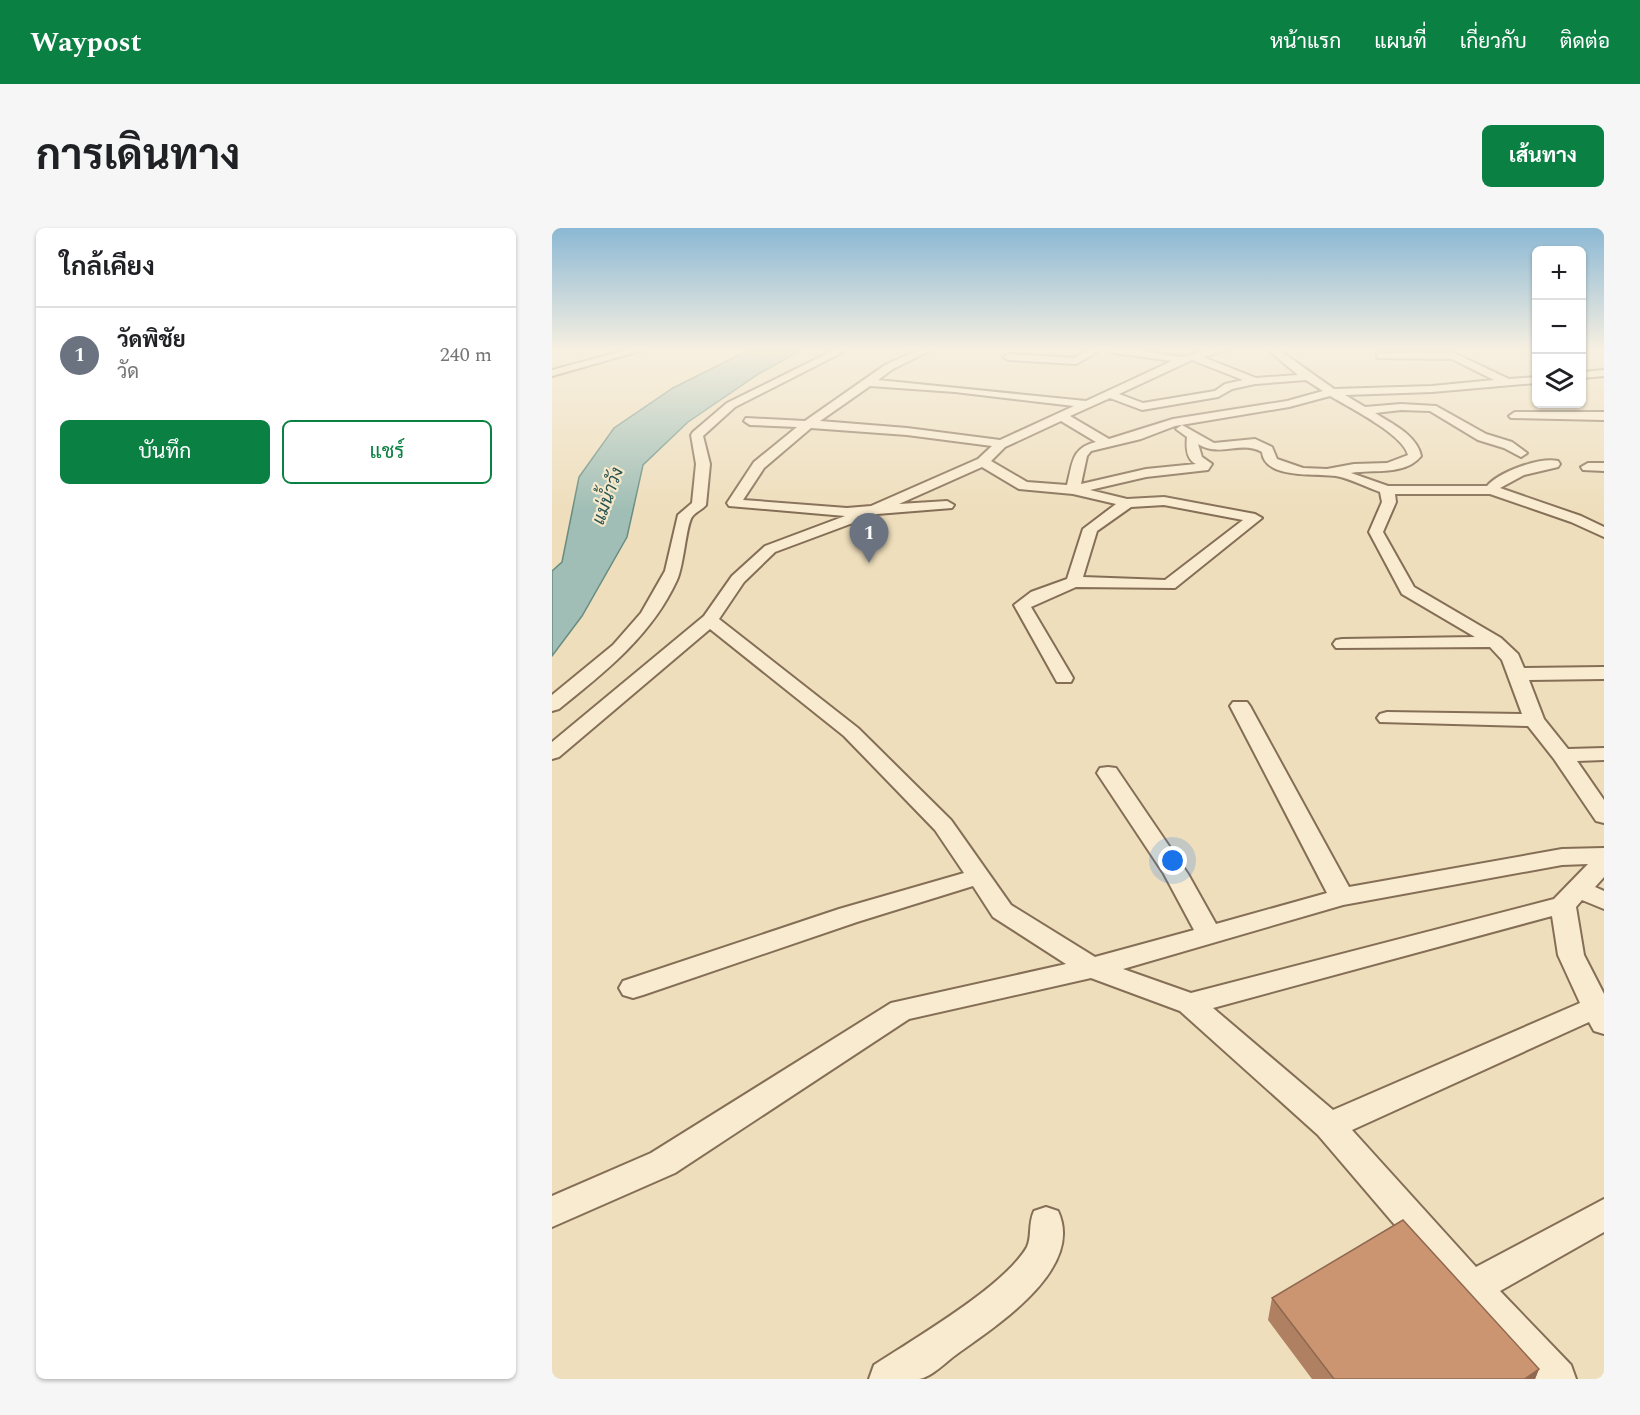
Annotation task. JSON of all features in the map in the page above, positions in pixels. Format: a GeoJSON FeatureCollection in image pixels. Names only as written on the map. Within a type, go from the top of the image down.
{"type":"FeatureCollection","features":[{"type":"Feature","properties":{"kind":"street"},"geometry":{"type":"LineString","coordinates":[[716,504],[703,464],[697,435],[734,404]]}},
{"type":"Feature","properties":{"kind":"street"},"geometry":{"type":"LineString","coordinates":[[552,705],[627,643],[641,627],[670,578],[685,515],[716,504],[759,465],[836,404]]}},
{"type":"Feature","properties":{"kind":"street"},"geometry":{"type":"LineString","coordinates":[[552,753],[710,620],[738,579],[770,549],[872,511],[983,462],[1000,444],[1086,404]]}},
{"type":"Feature","properties":{"kind":"street"},"geometry":{"type":"LineString","coordinates":[[1136,404],[1142,406]]}},
{"type":"Feature","properties":{"kind":"street"},"geometry":{"type":"LineString","coordinates":[[1156,404],[1134,409],[1170,424],[1214,447],[1260,444],[1268,450],[1272,462],[1303,473],[1336,472],[1354,468],[1395,465],[1415,456],[1413,447],[1392,429],[1350,404]]}},
{"type":"Feature","properties":{"kind":"street"},"geometry":{"type":"LineString","coordinates":[[1073,490],[1081,456],[1087,448],[1137,436],[1170,424],[1290,404]]}},
{"type":"Feature","properties":{"kind":"street"},"geometry":{"type":"LineString","coordinates":[[1362,411],[1401,407],[1432,408],[1482,437],[1508,445],[1521,453]]}},
{"type":"Feature","properties":{"kind":"street"},"geometry":{"type":"LineString","coordinates":[[1061,416],[1105,442]]}},
{"type":"Feature","properties":{"kind":"street"},"geometry":{"type":"LineString","coordinates":[[1515,416],[1604,416]]}},
{"type":"Feature","properties":{"kind":"street"},"geometry":{"type":"LineString","coordinates":[[750,421],[845,425],[951,435],[1000,444]]}},
{"type":"Feature","properties":{"kind":"street"},"geometry":{"type":"LineString","coordinates":[[1073,490],[1146,473],[1205,466],[1196,459],[1192,447],[1193,435]]}},
{"type":"Feature","properties":{"kind":"street"},"geometry":{"type":"LineString","coordinates":[[983,462],[1024,486],[1073,490],[1127,503],[1164,501],[1255,518],[1168,585],[1074,582],[1036,596],[1022,605],[1064,678]]}},
{"type":"Feature","properties":{"kind":"street"},"geometry":{"type":"LineString","coordinates":[[1491,490],[1501,481],[1532,468],[1553,464]]}},
{"type":"Feature","properties":{"kind":"street"},"geometry":{"type":"LineString","coordinates":[[1588,467],[1604,467]]}},
{"type":"Feature","properties":{"kind":"street"},"geometry":{"type":"LineString","coordinates":[[1336,472],[1387,490],[1491,490],[1576,519],[1604,533]]}},
{"type":"Feature","properties":{"kind":"street"},"geometry":{"type":"LineString","coordinates":[[1387,490],[1389,502],[1377,532],[1403,585],[1416,596],[1453,615],[1495,642],[1511,658],[1534,720],[1562,754],[1604,816]]}},
{"type":"Feature","properties":{"kind":"street"},"geometry":{"type":"LineString","coordinates":[[1074,582],[1090,529],[1127,503]]}},
{"type":"Feature","properties":{"kind":"street"},"geometry":{"type":"LineString","coordinates":[[716,504],[838,511],[872,511],[947,505]]}},
{"type":"Feature","properties":{"kind":"street"},"geometry":{"type":"LineString","coordinates":[[710,620],[850,732],[943,825],[1002,911],[1092,968],[1190,1004],[1329,1126],[1472,1288],[1557,1379]]}},
{"type":"Feature","properties":{"kind":"street"},"geometry":{"type":"LineString","coordinates":[[1342,645],[1495,642]]}},
{"type":"Feature","properties":{"kind":"street"},"geometry":{"type":"LineString","coordinates":[[1517,674],[1604,673]]}},
{"type":"Feature","properties":{"kind":"street"},"geometry":{"type":"LineString","coordinates":[[1240,706],[1342,897]]}},
{"type":"Feature","properties":{"kind":"street"},"geometry":{"type":"LineString","coordinates":[[1387,718],[1534,720]]}},
{"type":"Feature","properties":{"kind":"street"},"geometry":{"type":"LineString","coordinates":[[1562,754],[1604,754]]}},
{"type":"Feature","properties":{"kind":"street"},"geometry":{"type":"LineString","coordinates":[[1108,773],[1176,874],[1209,934]]}},
{"type":"Feature","properties":{"kind":"street"},"geometry":{"type":"LineString","coordinates":[[552,1212],[663,1163],[902,1010],[1092,968],[1342,897],[1562,857],[1604,856]]}},
{"type":"Feature","properties":{"kind":"street"},"geometry":{"type":"LineString","coordinates":[[1329,1126],[1600,1015],[1571,955],[1571,897],[1604,862]]}},
{"type":"Feature","properties":{"kind":"street"},"geometry":{"type":"LineString","coordinates":[[633,988],[749,951],[880,904],[978,877]]}},
{"type":"Feature","properties":{"kind":"street"},"geometry":{"type":"LineString","coordinates":[[1190,1004],[1571,897],[1604,901]]}},
{"type":"Feature","properties":{"kind":"street"},"geometry":{"type":"LineString","coordinates":[[1472,1288],[1604,1214]]}},
{"type":"Feature","properties":{"kind":"street"},"geometry":{"type":"LineString","coordinates":[[888,1379],[984,1311],[1023,1278],[1032,1269],[1044,1250],[1046,1222]]}},
{"type":"Feature","properties":{"kind":"water","name":"แม่น้ำวัง"},"geometry":{"type":"Polygon","coordinates":[[[650,404],[715,404],[688,422],[643,465],[627,537],[582,616],[552,656],[552,571],[562,562],[579,477],[614,428],[650,404]]]}},
{"type":"Feature","properties":{"kind":"building"},"geometry":{"type":"Polygon","coordinates":[[[1403,1220],[1539,1369],[1527,1379],[1334,1379],[1272,1298],[1403,1220]]]}},
{"type":"Feature","properties":{"kind":"place","name":"วัดพิชัย"},"geometry":{"type":"Point","coordinates":[869,563]}}]}
